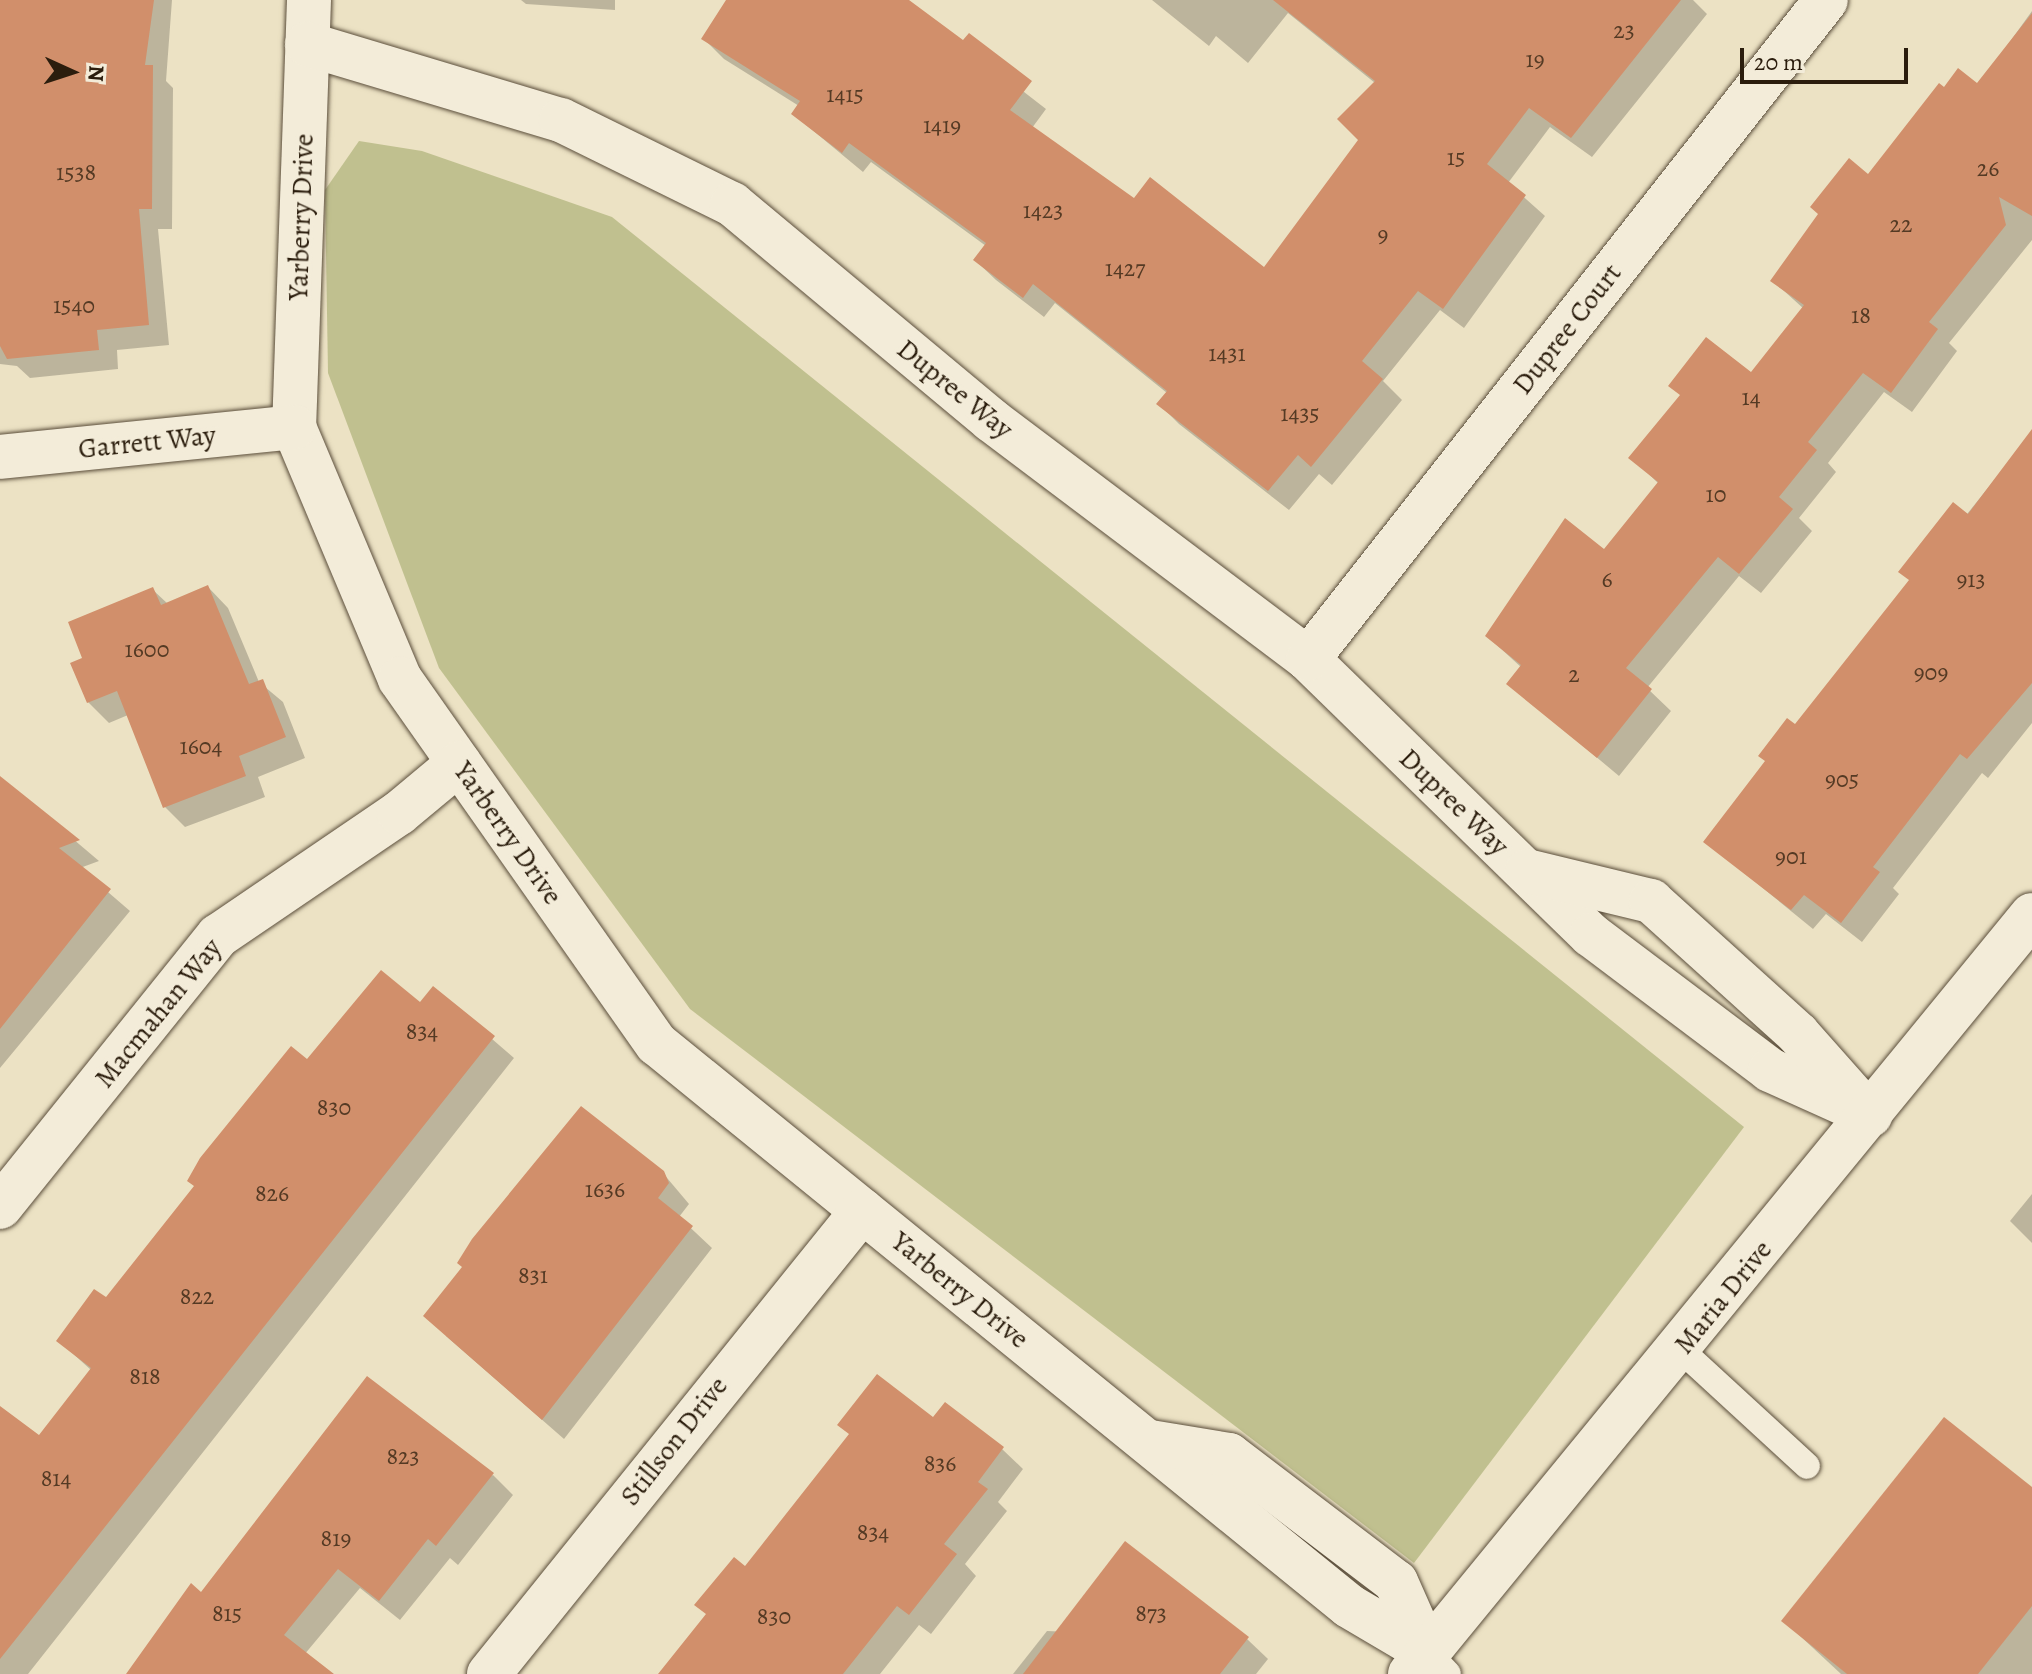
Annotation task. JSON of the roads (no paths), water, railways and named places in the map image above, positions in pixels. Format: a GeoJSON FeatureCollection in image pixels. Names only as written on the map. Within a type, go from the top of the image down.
{"type":"FeatureCollection","features":[{"type":"Feature","properties":{"kind":"street","name":"Yarberry Drive"},"geometry":{"type":"LineString","coordinates":[[309,0],[294,427],[400,679],[657,1044],[1147,1442],[1229,1455],[1396,1582],[1428,1667]]}},
{"type":"Feature","properties":{"kind":"street","name":"Dupree Court"},"geometry":{"type":"LineString","coordinates":[[1308,659],[1826,0]]}},
{"type":"Feature","properties":{"kind":"street","name":"Dupree Way"},"geometry":{"type":"LineString","coordinates":[[307,44],[561,120],[732,204],[991,420],[1308,659],[1591,935],[1756,1059],[1870,1115]]}},
{"type":"Feature","properties":{"kind":"street","name":"Garrett Way"},"geometry":{"type":"LineString","coordinates":[[0,457],[294,427]]}},
{"type":"Feature","properties":{"kind":"street","name":"Macmahan Way"},"geometry":{"type":"LineString","coordinates":[[0,1207],[218,936],[399,813],[459,763]]}},
{"type":"Feature","properties":{"kind":"street","name":"Dupree Way"},"geometry":{"type":"LineString","coordinates":[[1524,870],[1651,901],[1798,1034],[1870,1115]]}},
{"type":"Feature","properties":{"kind":"street","name":"Maria Drive"},"geometry":{"type":"LineString","coordinates":[[1428,1667],[2032,915]]}},
{"type":"Feature","properties":{"kind":"street","name":"Stillson Drive"},"geometry":{"type":"LineString","coordinates":[[489,1674],[862,1211]]}},
{"type":"Feature","properties":{"kind":"lane"},"geometry":{"type":"LineString","coordinates":[[1681,1350],[1807,1466]]}}]}
